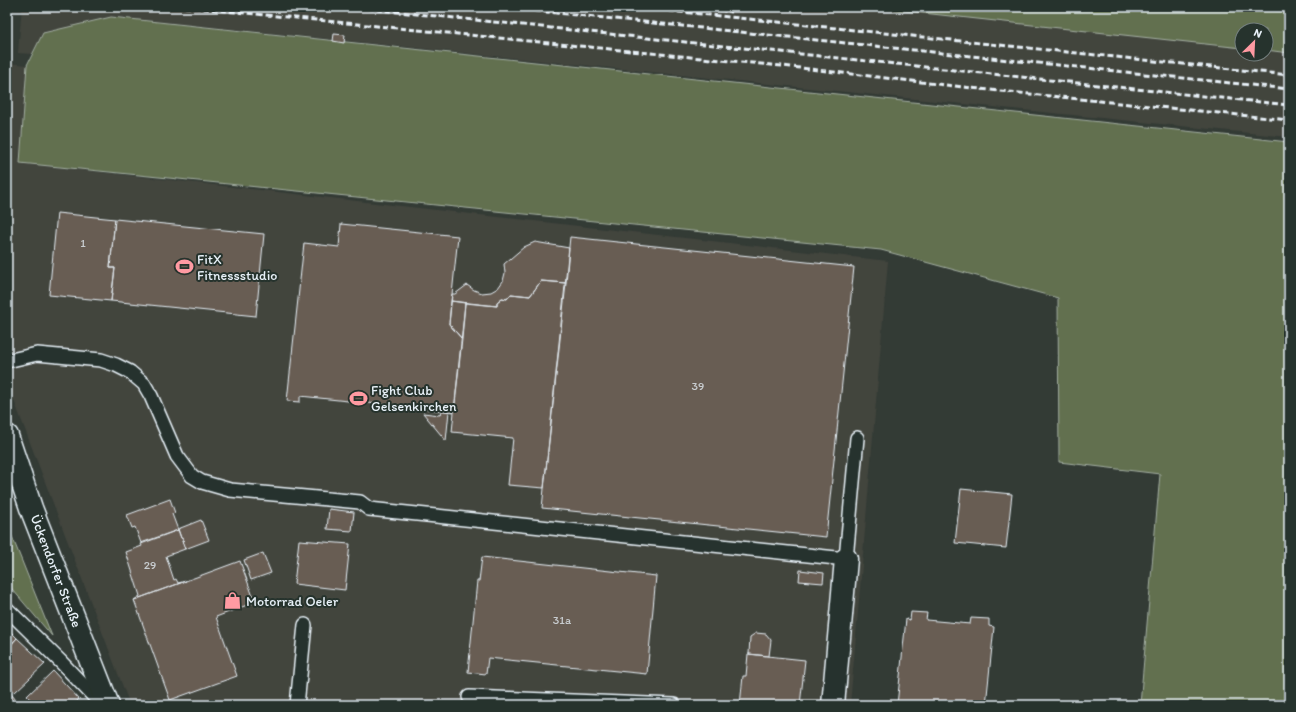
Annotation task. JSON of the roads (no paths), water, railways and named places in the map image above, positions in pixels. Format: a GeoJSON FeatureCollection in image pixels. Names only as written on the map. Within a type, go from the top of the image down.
{"type":"FeatureCollection","features":[{"type":"Feature","properties":{"kind":"main road","name":"Ückendorfer Straße"},"geometry":{"type":"LineString","coordinates":[[7,436],[31,508],[108,705]]}},
{"type":"Feature","properties":{"kind":"main road"},"geometry":{"type":"LineString","coordinates":[[833,705],[846,560]]}},
{"type":"Feature","properties":{"kind":"lane"},"geometry":{"type":"LineString","coordinates":[[7,361],[37,354],[101,360],[130,372],[144,384],[151,396],[177,456],[192,476],[202,482],[230,490],[360,502],[369,509],[846,560],[857,438]]}},
{"type":"Feature","properties":{"kind":"lane"},"geometry":{"type":"LineString","coordinates":[[7,609],[102,705]]}},
{"type":"Feature","properties":{"kind":"lane"},"geometry":{"type":"LineString","coordinates":[[297,705],[305,625]]}},
{"type":"Feature","properties":{"kind":"lane"},"geometry":{"type":"LineString","coordinates":[[469,697],[674,705]]}},
{"type":"Feature","properties":{"kind":"railway"},"geometry":{"type":"LineString","coordinates":[[185,7],[792,67],[980,89],[1289,120]]}},
{"type":"Feature","properties":{"kind":"railway"},"geometry":{"type":"LineString","coordinates":[[350,7],[1289,105]]}},
{"type":"Feature","properties":{"kind":"railway"},"geometry":{"type":"LineString","coordinates":[[499,7],[1289,89]]}},
{"type":"Feature","properties":{"kind":"railway"},"geometry":{"type":"LineString","coordinates":[[633,7],[1289,75]]}},
{"type":"Feature","properties":{"kind":"railway"},"geometry":{"type":"LineString","coordinates":[[702,7],[731,12]]}},
{"type":"Feature","properties":{"kind":"place","name":"FitX Fitnessstudio"},"geometry":{"type":"Point","coordinates":[184,267]}},
{"type":"Feature","properties":{"kind":"place","name":"Fight Club Gelsenkirchen"},"geometry":{"type":"Point","coordinates":[358,398]}},
{"type":"Feature","properties":{"kind":"place","name":"Motorrad Oeler"},"geometry":{"type":"Point","coordinates":[233,601]}}]}
